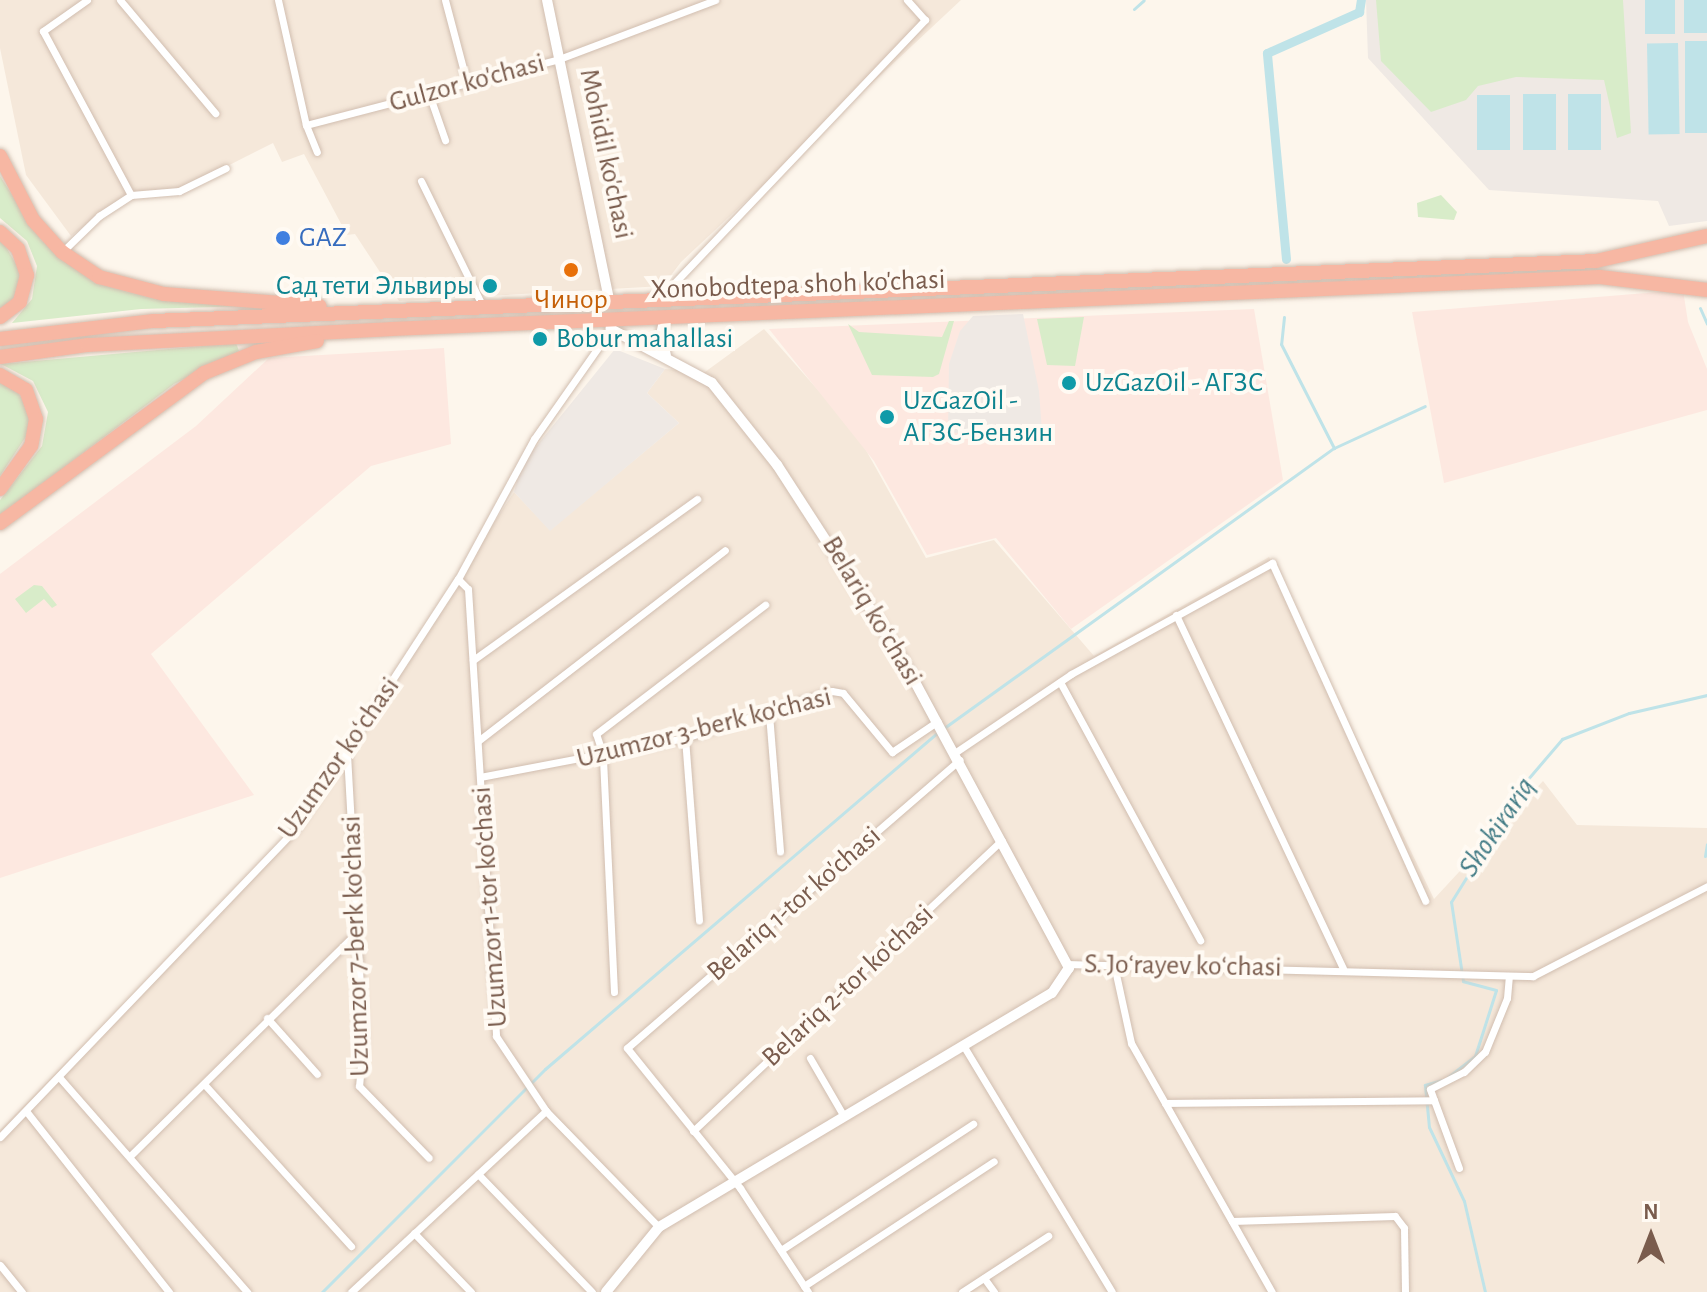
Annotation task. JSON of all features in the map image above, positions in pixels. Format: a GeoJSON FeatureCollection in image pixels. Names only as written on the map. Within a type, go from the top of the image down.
{"type":"FeatureCollection","features":[{"type":"Feature","properties":{"kind":"highway"},"geometry":{"type":"LineString","coordinates":[[0,156],[23,206],[62,252],[99,277],[138,289],[389,311]]}},
{"type":"Feature","properties":{"kind":"highway"},"geometry":{"type":"LineString","coordinates":[[0,232],[15,244],[27,275],[18,305],[0,317]]}},
{"type":"Feature","properties":{"kind":"highway","name":"Xonobodtepa shoh ko'chasi"},"geometry":{"type":"LineString","coordinates":[[0,339],[154,321],[1596,261],[1707,236]]}},
{"type":"Feature","properties":{"kind":"highway"},"geometry":{"type":"LineString","coordinates":[[1450,267],[1450,283]]}},
{"type":"Feature","properties":{"kind":"highway"},"geometry":{"type":"LineString","coordinates":[[1224,277],[1236,285],[1227,293]]}},
{"type":"Feature","properties":{"kind":"highway","name":"Xonobodtepa shoh ko'chasi"},"geometry":{"type":"LineString","coordinates":[[0,357],[88,345],[391,329],[611,324],[665,317],[1600,277],[1707,290]]}},
{"type":"Feature","properties":{"kind":"highway"},"geometry":{"type":"LineString","coordinates":[[926,289],[927,306]]}},
{"type":"Feature","properties":{"kind":"highway","name":"Mohidil ko'chasi"},"geometry":{"type":"LineString","coordinates":[[610,303],[611,324]]}},
{"type":"Feature","properties":{"kind":"highway"},"geometry":{"type":"LineString","coordinates":[[0,523],[204,373],[256,352],[391,329]]}},
{"type":"Feature","properties":{"kind":"highway"},"geometry":{"type":"LineString","coordinates":[[0,375],[26,390],[36,419],[31,446],[0,489]]}},
{"type":"Feature","properties":{"kind":"street"},"geometry":{"type":"LineString","coordinates":[[87,0],[43,31],[131,195]]}},
{"type":"Feature","properties":{"kind":"street"},"geometry":{"type":"LineString","coordinates":[[120,0],[215,113]]}},
{"type":"Feature","properties":{"kind":"street"},"geometry":{"type":"LineString","coordinates":[[278,0],[306,125],[317,152]]}},
{"type":"Feature","properties":{"kind":"street"},"geometry":{"type":"LineString","coordinates":[[445,0],[467,83]]}},
{"type":"Feature","properties":{"kind":"street","name":"Mohidil ko'chasi"},"geometry":{"type":"LineString","coordinates":[[547,0],[610,303]]}},
{"type":"Feature","properties":{"kind":"street","name":"Gulzor ko'chasi"},"geometry":{"type":"LineString","coordinates":[[306,125],[559,59],[715,0]]}},
{"type":"Feature","properties":{"kind":"street"},"geometry":{"type":"LineString","coordinates":[[658,301],[925,20],[907,0]]}},
{"type":"Feature","properties":{"kind":"street"},"geometry":{"type":"LineString","coordinates":[[429,94],[445,140]]}},
{"type":"Feature","properties":{"kind":"street"},"geometry":{"type":"LineString","coordinates":[[62,252],[99,216],[131,195],[179,191],[226,168]]}},
{"type":"Feature","properties":{"kind":"street"},"geometry":{"type":"LineString","coordinates":[[421,181],[483,298],[483,308]]}},
{"type":"Feature","properties":{"kind":"street"},"geometry":{"type":"LineString","coordinates":[[665,317],[661,334],[666,355]]}},
{"type":"Feature","properties":{"kind":"street","name":"Belariq koʻchasi"},"geometry":{"type":"LineString","coordinates":[[611,324],[719,389],[777,465],[851,573],[945,732],[1069,964]]}},
{"type":"Feature","properties":{"kind":"street","name":"Uzumzor koʻchasi"},"geometry":{"type":"LineString","coordinates":[[0,1137],[296,828],[458,579],[534,439],[611,324]]}},
{"type":"Feature","properties":{"kind":"street"},"geometry":{"type":"LineString","coordinates":[[473,660],[697,499]]}},
{"type":"Feature","properties":{"kind":"street"},"geometry":{"type":"LineString","coordinates":[[478,741],[725,550]]}},
{"type":"Feature","properties":{"kind":"street","name":"Belariq 1-tor ko'chasi"},"geometry":{"type":"LineString","coordinates":[[693,1131],[627,1048],[958,756],[1060,682],[1272,563],[1425,901]]}},
{"type":"Feature","properties":{"kind":"street","name":"Uzumzor 1-tor ko‘chasi"},"geometry":{"type":"LineString","coordinates":[[458,579],[468,589],[496,1036],[546,1111],[659,1227]]}},
{"type":"Feature","properties":{"kind":"street"},"geometry":{"type":"LineString","coordinates":[[614,992],[603,755],[596,734],[765,605]]}},
{"type":"Feature","properties":{"kind":"street"},"geometry":{"type":"LineString","coordinates":[[1176,615],[1343,968]]}},
{"type":"Feature","properties":{"kind":"street"},"geometry":{"type":"LineString","coordinates":[[1060,682],[1200,940]]}},
{"type":"Feature","properties":{"kind":"street","name":"Uzumzor 3-berk ko'chasi"},"geometry":{"type":"LineString","coordinates":[[480,777],[685,738],[838,691],[892,752],[938,721]]}},
{"type":"Feature","properties":{"kind":"street"},"geometry":{"type":"LineString","coordinates":[[769,714],[780,852]]}},
{"type":"Feature","properties":{"kind":"street"},"geometry":{"type":"LineString","coordinates":[[685,738],[699,920]]}},
{"type":"Feature","properties":{"kind":"street","name":"Uzumzor 7-berk ko'chasi"},"geometry":{"type":"LineString","coordinates":[[347,754],[363,1044],[359,1086],[429,1158]]}},
{"type":"Feature","properties":{"kind":"street","name":"Belariq 2-tor ko'chasi"},"geometry":{"type":"LineString","coordinates":[[693,1131],[1002,840]]}},
{"type":"Feature","properties":{"kind":"street","name":"S. Joʻrayev koʻchasi"},"geometry":{"type":"LineString","coordinates":[[606,1292],[659,1227],[1052,993],[1067,977],[1069,964],[1343,968],[1509,976],[1549,972],[1707,886]]}},
{"type":"Feature","properties":{"kind":"street"},"geometry":{"type":"LineString","coordinates":[[130,1156],[267,1018],[357,933]]}},
{"type":"Feature","properties":{"kind":"street"},"geometry":{"type":"LineString","coordinates":[[1114,965],[1131,1043],[1272,1292]]}},
{"type":"Feature","properties":{"kind":"street"},"geometry":{"type":"LineString","coordinates":[[1459,1168],[1431,1087],[1475,1064],[1495,1035],[1509,976]]}},
{"type":"Feature","properties":{"kind":"street"},"geometry":{"type":"LineString","coordinates":[[267,1018],[317,1074]]}},
{"type":"Feature","properties":{"kind":"street"},"geometry":{"type":"LineString","coordinates":[[963,1045],[1112,1292]]}},
{"type":"Feature","properties":{"kind":"street"},"geometry":{"type":"LineString","coordinates":[[810,1058],[843,1115]]}},
{"type":"Feature","properties":{"kind":"street"},"geometry":{"type":"LineString","coordinates":[[59,1077],[247,1292]]}},
{"type":"Feature","properties":{"kind":"street"},"geometry":{"type":"LineString","coordinates":[[204,1084],[351,1246]]}},
{"type":"Feature","properties":{"kind":"street"},"geometry":{"type":"LineString","coordinates":[[1165,1103],[1434,1100]]}},
{"type":"Feature","properties":{"kind":"street"},"geometry":{"type":"LineString","coordinates":[[26,1111],[169,1292]]}},
{"type":"Feature","properties":{"kind":"street"},"geometry":{"type":"LineString","coordinates":[[351,1292],[546,1111]]}},
{"type":"Feature","properties":{"kind":"street"},"geometry":{"type":"LineString","coordinates":[[781,1250],[973,1124]]}},
{"type":"Feature","properties":{"kind":"street"},"geometry":{"type":"LineString","coordinates":[[693,1131],[731,1182],[740,1188],[806,1289],[994,1161]]}},
{"type":"Feature","properties":{"kind":"street"},"geometry":{"type":"LineString","coordinates":[[478,1174],[592,1292]]}},
{"type":"Feature","properties":{"kind":"street"},"geometry":{"type":"LineString","coordinates":[[1232,1221],[1395,1216],[1404,1228],[1405,1292]]}},
{"type":"Feature","properties":{"kind":"street"},"geometry":{"type":"LineString","coordinates":[[414,1233],[471,1292]]}},
{"type":"Feature","properties":{"kind":"street"},"geometry":{"type":"LineString","coordinates":[[962,1292],[1048,1236]]}},
{"type":"Feature","properties":{"kind":"street"},"geometry":{"type":"LineString","coordinates":[[0,1265],[22,1292]]}},
{"type":"Feature","properties":{"kind":"street"},"geometry":{"type":"LineString","coordinates":[[984,1278],[994,1292]]}},
{"type":"Feature","properties":{"kind":"shaded area"},"geometry":{"type":"Polygon","coordinates":[[[0,0],[961,0],[681,262],[663,286],[399,301],[355,234],[347,235],[304,154],[282,162],[273,143],[178,191],[128,193],[71,236],[26,175],[0,48],[0,0]]]}},
{"type":"Feature","properties":{"kind":"shaded area"},"geometry":{"type":"Polygon","coordinates":[[[1366,0],[1707,0],[1707,221],[1669,226],[1658,201],[1489,190],[1368,58],[1366,0]]]}},
{"type":"Feature","properties":{"kind":"shaded area"},"geometry":{"type":"Polygon","coordinates":[[[1683,290],[1688,322],[1707,369],[1707,410],[1444,483],[1412,312],[1683,290]]]}},
{"type":"Feature","properties":{"kind":"shaded area"},"geometry":{"type":"Polygon","coordinates":[[[1254,309],[1283,480],[1071,629],[996,538],[927,555],[874,461],[769,329],[1254,309]]]}},
{"type":"Feature","properties":{"kind":"shaded area"},"geometry":{"type":"Polygon","coordinates":[[[1023,314],[1039,391],[1042,431],[948,433],[949,364],[960,331],[973,316],[1023,314]]]}},
{"type":"Feature","properties":{"kind":"shaded area"},"geometry":{"type":"Polygon","coordinates":[[[764,329],[857,434],[926,558],[994,540],[1094,656],[1269,557],[1434,899],[1543,781],[1577,825],[1707,828],[1707,1292],[0,1292],[0,1130],[296,828],[514,492],[550,530],[679,423],[647,393],[665,369],[705,372],[764,329]]]}},
{"type":"Feature","properties":{"kind":"shaded area"},"geometry":{"type":"Polygon","coordinates":[[[444,348],[451,444],[371,466],[151,654],[254,795],[0,878],[0,574],[196,426],[269,358],[444,348]]]}},
{"type":"Feature","properties":{"kind":"shaded area"},"geometry":{"type":"Polygon","coordinates":[[[615,349],[665,369],[647,393],[679,423],[550,531],[514,492],[522,464],[615,349]]]}},
{"type":"Feature","properties":{"kind":"green space"},"geometry":{"type":"Polygon","coordinates":[[[1376,0],[1623,0],[1631,133],[1617,138],[1604,80],[1516,77],[1478,86],[1466,100],[1431,112],[1381,61],[1376,0]]]}},
{"type":"Feature","properties":{"kind":"green space"},"geometry":{"type":"Polygon","coordinates":[[[0,176],[41,240],[95,283],[151,298],[254,306],[141,309],[12,323],[32,299],[37,266],[27,241],[0,218],[0,176]]]}},
{"type":"Feature","properties":{"kind":"green space"},"geometry":{"type":"Polygon","coordinates":[[[1441,195],[1457,212],[1454,220],[1418,217],[1417,203],[1441,195]]]}},
{"type":"Feature","properties":{"kind":"green space"},"geometry":{"type":"Polygon","coordinates":[[[0,237],[22,274],[14,298],[0,309],[0,237]]]}},
{"type":"Feature","properties":{"kind":"green space"},"geometry":{"type":"Polygon","coordinates":[[[1084,317],[1075,366],[1047,365],[1037,319],[1084,317]]]}},
{"type":"Feature","properties":{"kind":"green space"},"geometry":{"type":"Polygon","coordinates":[[[949,321],[954,321],[939,374],[933,377],[872,375],[848,324],[859,332],[942,337],[949,321]]]}},
{"type":"Feature","properties":{"kind":"green space"},"geometry":{"type":"Polygon","coordinates":[[[236,343],[239,351],[174,384],[0,516],[0,500],[42,446],[48,412],[33,381],[1,364],[236,343]]]}},
{"type":"Feature","properties":{"kind":"green space"},"geometry":{"type":"Polygon","coordinates":[[[0,381],[14,387],[31,412],[27,435],[0,476],[0,381]]]}},
{"type":"Feature","properties":{"kind":"green space"},"geometry":{"type":"Polygon","coordinates":[[[34,585],[42,586],[57,605],[52,608],[44,599],[26,613],[15,599],[34,585]]]}},
{"type":"Feature","properties":{"kind":"water"},"geometry":{"type":"Polygon","coordinates":[[[1645,0],[1675,0],[1675,34],[1645,34],[1645,0]]]}},
{"type":"Feature","properties":{"kind":"water"},"geometry":{"type":"Polygon","coordinates":[[[1684,0],[1707,0],[1707,33],[1684,33],[1684,0]]]}},
{"type":"Feature","properties":{"kind":"water"},"geometry":{"type":"Polygon","coordinates":[[[1685,41],[1707,41],[1707,133],[1685,133],[1685,41]]]}},
{"type":"Feature","properties":{"kind":"water"},"geometry":{"type":"Polygon","coordinates":[[[1678,43],[1680,134],[1649,135],[1647,44],[1678,43]]]}},
{"type":"Feature","properties":{"kind":"water"},"geometry":{"type":"Polygon","coordinates":[[[1523,94],[1556,94],[1556,150],[1523,150],[1523,94]]]}},
{"type":"Feature","properties":{"kind":"water"},"geometry":{"type":"Polygon","coordinates":[[[1568,94],[1601,94],[1601,150],[1568,150],[1568,94]]]}},
{"type":"Feature","properties":{"kind":"water"},"geometry":{"type":"Polygon","coordinates":[[[1477,95],[1510,95],[1510,150],[1477,150],[1477,95]]]}},
{"type":"Feature","properties":{"kind":"waterway"},"geometry":{"type":"LineString","coordinates":[[1134,9],[1144,0]]}},
{"type":"Feature","properties":{"kind":"waterway"},"geometry":{"type":"LineString","coordinates":[[1286,259],[1267,53],[1359,12],[1361,0]]}},
{"type":"Feature","properties":{"kind":"waterway"},"geometry":{"type":"LineString","coordinates":[[1700,308],[1707,324]]}},
{"type":"Feature","properties":{"kind":"waterway"},"geometry":{"type":"LineString","coordinates":[[1284,317],[1281,344],[1334,448]]}},
{"type":"Feature","properties":{"kind":"waterway"},"geometry":{"type":"LineString","coordinates":[[944,728],[1334,448],[1425,406]]}},
{"type":"Feature","properties":{"kind":"waterway","name":"Shokirariq"},"geometry":{"type":"LineString","coordinates":[[1448,1077],[1475,1056],[1496,990],[1463,981],[1451,902],[1527,780],[1562,739],[1629,713],[1707,695]]}},
{"type":"Feature","properties":{"kind":"waterway"},"geometry":{"type":"LineString","coordinates":[[322,1292],[545,1069],[938,732]]}},
{"type":"Feature","properties":{"kind":"waterway"},"geometry":{"type":"LineString","coordinates":[[1705,856],[1707,844]]}},
{"type":"Feature","properties":{"kind":"waterway","name":"Shokirariq"},"geometry":{"type":"LineString","coordinates":[[1442,1080],[1425,1085],[1429,1127],[1464,1201],[1485,1292]]}},
{"type":"Feature","properties":{"kind":"place","name":"GAZ"},"geometry":{"type":"Point","coordinates":[283,238]}},
{"type":"Feature","properties":{"kind":"place","name":"Чинор"},"geometry":{"type":"Point","coordinates":[571,270]}},
{"type":"Feature","properties":{"kind":"place","name":"Сад тети Эльвиры"},"geometry":{"type":"Point","coordinates":[490,286]}},
{"type":"Feature","properties":{"kind":"place","name":"Bobur mahallasi"},"geometry":{"type":"Point","coordinates":[540,339]}},
{"type":"Feature","properties":{"kind":"place","name":"UzGazOil - АГЗС"},"geometry":{"type":"Point","coordinates":[1069,383]}},
{"type":"Feature","properties":{"kind":"place","name":"UzGazOil - АГЗС-Бензин"},"geometry":{"type":"Point","coordinates":[887,417]}}]}
